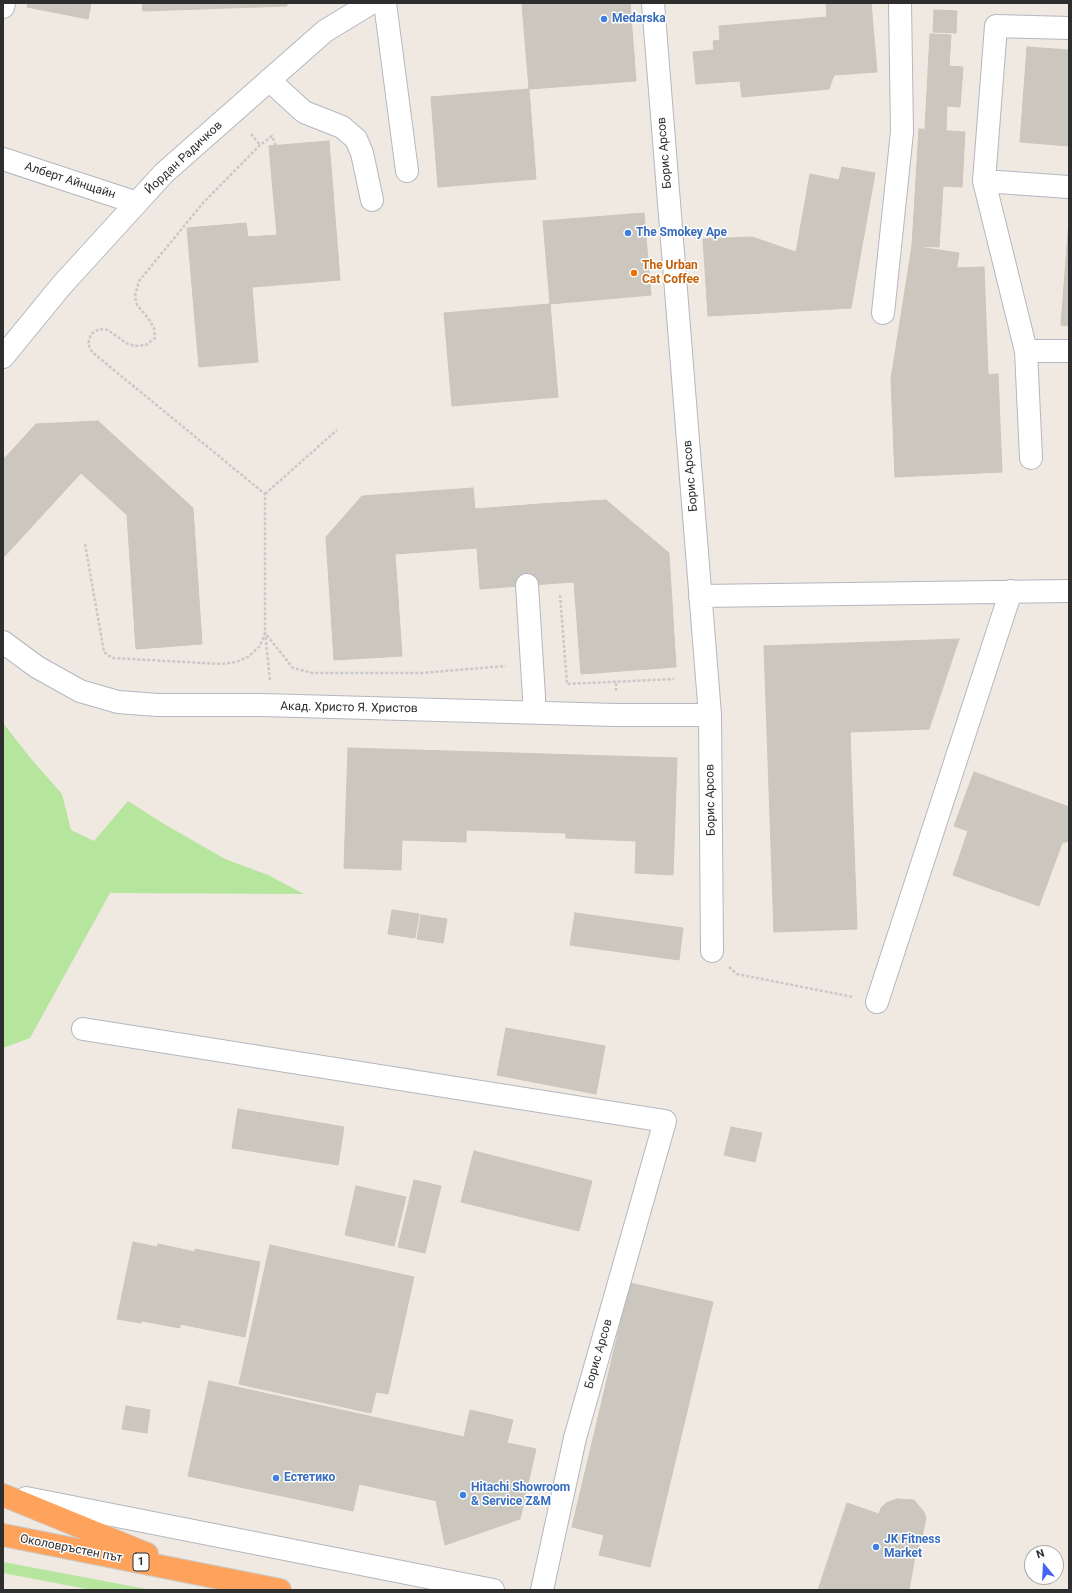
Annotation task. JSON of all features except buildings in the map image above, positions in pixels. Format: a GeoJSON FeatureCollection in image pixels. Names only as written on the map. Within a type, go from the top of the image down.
{"type":"FeatureCollection","features":[{"type":"Feature","properties":{"kind":"highway"},"geometry":{"type":"LineString","coordinates":[[3,1495],[195,1573]]}},
{"type":"Feature","properties":{"kind":"highway","name":"Околовръстен път"},"geometry":{"type":"LineString","coordinates":[[3,1536],[280,1590]]}},
{"type":"Feature","properties":{"kind":"street"},"geometry":{"type":"LineString","coordinates":[[3,7],[4,3]]}},
{"type":"Feature","properties":{"kind":"street","name":"Йордан Радичков"},"geometry":{"type":"LineString","coordinates":[[3,357],[61,286],[164,173],[325,31],[371,3]]}},
{"type":"Feature","properties":{"kind":"street"},"geometry":{"type":"LineString","coordinates":[[385,3],[407,171]]}},
{"type":"Feature","properties":{"kind":"street","name":"Борис Арсов"},"geometry":{"type":"LineString","coordinates":[[653,3],[710,715],[712,951]]}},
{"type":"Feature","properties":{"kind":"street"},"geometry":{"type":"LineString","coordinates":[[883,313],[902,132],[900,3]]}},
{"type":"Feature","properties":{"kind":"street"},"geometry":{"type":"LineString","coordinates":[[1031,458],[1026,352],[984,181],[996,26],[1069,28]]}},
{"type":"Feature","properties":{"kind":"street"},"geometry":{"type":"LineString","coordinates":[[269,80],[304,112],[342,127],[356,139],[362,153],[372,200]]}},
{"type":"Feature","properties":{"kind":"street","name":"Алберт Айнщайн"},"geometry":{"type":"LineString","coordinates":[[3,159],[137,203]]}},
{"type":"Feature","properties":{"kind":"street"},"geometry":{"type":"LineString","coordinates":[[984,181],[1069,187]]}},
{"type":"Feature","properties":{"kind":"street"},"geometry":{"type":"LineString","coordinates":[[1026,352],[1069,351]]}},
{"type":"Feature","properties":{"kind":"street"},"geometry":{"type":"LineString","coordinates":[[527,585],[534,712]]}},
{"type":"Feature","properties":{"kind":"street"},"geometry":{"type":"LineString","coordinates":[[877,1002],[1011,591]]}},
{"type":"Feature","properties":{"kind":"street"},"geometry":{"type":"LineString","coordinates":[[700,596],[1069,591]]}},
{"type":"Feature","properties":{"kind":"street","name":"Акад. Христо Я. Христов"},"geometry":{"type":"LineString","coordinates":[[3,642],[36,667],[80,691],[118,702],[158,705],[271,706],[616,715],[710,715]]}},
{"type":"Feature","properties":{"kind":"street","name":"Борис Арсов"},"geometry":{"type":"LineString","coordinates":[[83,1028],[665,1121],[575,1438],[542,1590]]}},
{"type":"Feature","properties":{"kind":"street"},"geometry":{"type":"LineString","coordinates":[[3,1495],[493,1590]]}},
{"type":"Feature","properties":{"kind":"path"},"geometry":{"type":"LineString","coordinates":[[251,134],[260,145]]}},
{"type":"Feature","properties":{"kind":"path"},"geometry":{"type":"LineString","coordinates":[[265,494],[92,352],[88,344],[91,334],[99,329],[108,330],[135,346],[146,345],[154,338],[154,328],[137,305],[135,296],[139,281],[203,203],[260,145],[272,136],[276,146]]}},
{"type":"Feature","properties":{"kind":"path"},"geometry":{"type":"LineString","coordinates":[[271,706],[265,633],[265,494],[337,430]]}},
{"type":"Feature","properties":{"kind":"path"},"geometry":{"type":"LineString","coordinates":[[85,544],[104,652],[112,658],[222,664],[236,662],[248,657],[260,646],[265,633]]}},
{"type":"Feature","properties":{"kind":"path"},"geometry":{"type":"LineString","coordinates":[[560,595],[567,684],[674,679]]}},
{"type":"Feature","properties":{"kind":"path"},"geometry":{"type":"LineString","coordinates":[[265,633],[292,668],[312,673],[421,673],[508,666]]}},
{"type":"Feature","properties":{"kind":"path"},"geometry":{"type":"LineString","coordinates":[[712,951],[737,974],[877,1002]]}},
{"type":"Feature","properties":{"kind":"green space"},"geometry":{"type":"Polygon","coordinates":[[[3,723],[32,760],[62,794],[71,830],[94,841],[128,801],[164,824],[225,859],[268,875],[304,894],[110,893],[30,1038],[3,1048],[3,723]]]}},
{"type":"Feature","properties":{"kind":"green space"},"geometry":{"type":"Polygon","coordinates":[[[3,1562],[152,1590],[92,1590],[3,1573],[3,1562]]]}},
{"type":"Feature","properties":{"kind":"place","name":"Medarska"},"geometry":{"type":"Point","coordinates":[604,19]}},
{"type":"Feature","properties":{"kind":"place","name":"The Smokey Ape"},"geometry":{"type":"Point","coordinates":[628,233]}},
{"type":"Feature","properties":{"kind":"place","name":"The Urban Cat Coffee"},"geometry":{"type":"Point","coordinates":[634,273]}},
{"type":"Feature","properties":{"kind":"place","name":"Естетико"},"geometry":{"type":"Point","coordinates":[276,1478]}},
{"type":"Feature","properties":{"kind":"place","name":"Hitachi Showroom & Service Z&M"},"geometry":{"type":"Point","coordinates":[463,1495]}},
{"type":"Feature","properties":{"kind":"place","name":"JK Fitness Market"},"geometry":{"type":"Point","coordinates":[876,1547]}}]}
